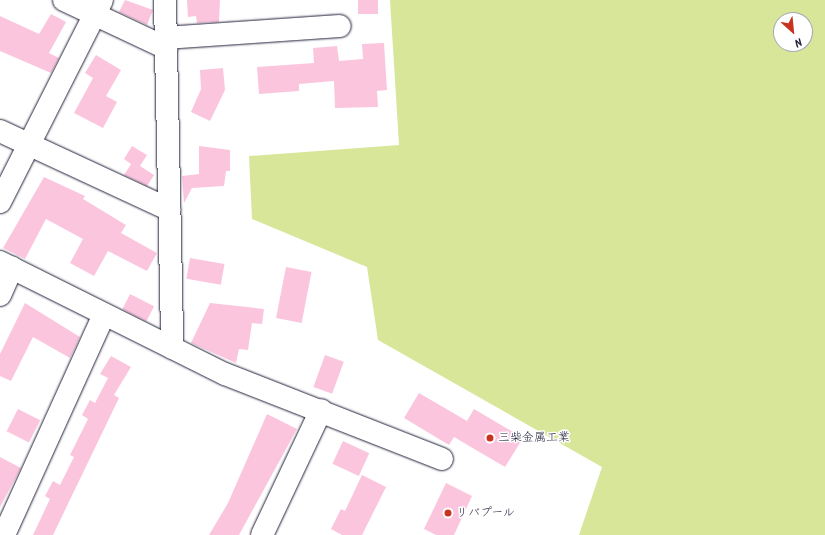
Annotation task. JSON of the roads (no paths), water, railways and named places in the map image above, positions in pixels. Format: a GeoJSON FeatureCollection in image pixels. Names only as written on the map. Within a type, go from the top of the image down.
{"type":"FeatureCollection","features":[{"type":"Feature","properties":{"kind":"street"},"geometry":{"type":"LineString","coordinates":[[64,0],[98,8],[166,43],[340,26]]}},
{"type":"Feature","properties":{"kind":"street"},"geometry":{"type":"LineString","coordinates":[[165,0],[172,348]]}},
{"type":"Feature","properties":{"kind":"street"},"geometry":{"type":"LineString","coordinates":[[0,202],[30,146],[98,8]]}},
{"type":"Feature","properties":{"kind":"street"},"geometry":{"type":"LineString","coordinates":[[0,131],[170,210]]}},
{"type":"Feature","properties":{"kind":"street"},"geometry":{"type":"LineString","coordinates":[[0,295],[6,265],[225,374],[321,410],[442,459]]}},
{"type":"Feature","properties":{"kind":"street"},"geometry":{"type":"LineString","coordinates":[[4,535],[104,315]]}},
{"type":"Feature","properties":{"kind":"street"},"geometry":{"type":"LineString","coordinates":[[262,535],[321,410]]}},
{"type":"Feature","properties":{"kind":"place","name":"三柴金属工業"},"geometry":{"type":"Point","coordinates":[490,438]}},
{"type":"Feature","properties":{"kind":"place","name":"リバプール"},"geometry":{"type":"Point","coordinates":[448,513]}}]}
